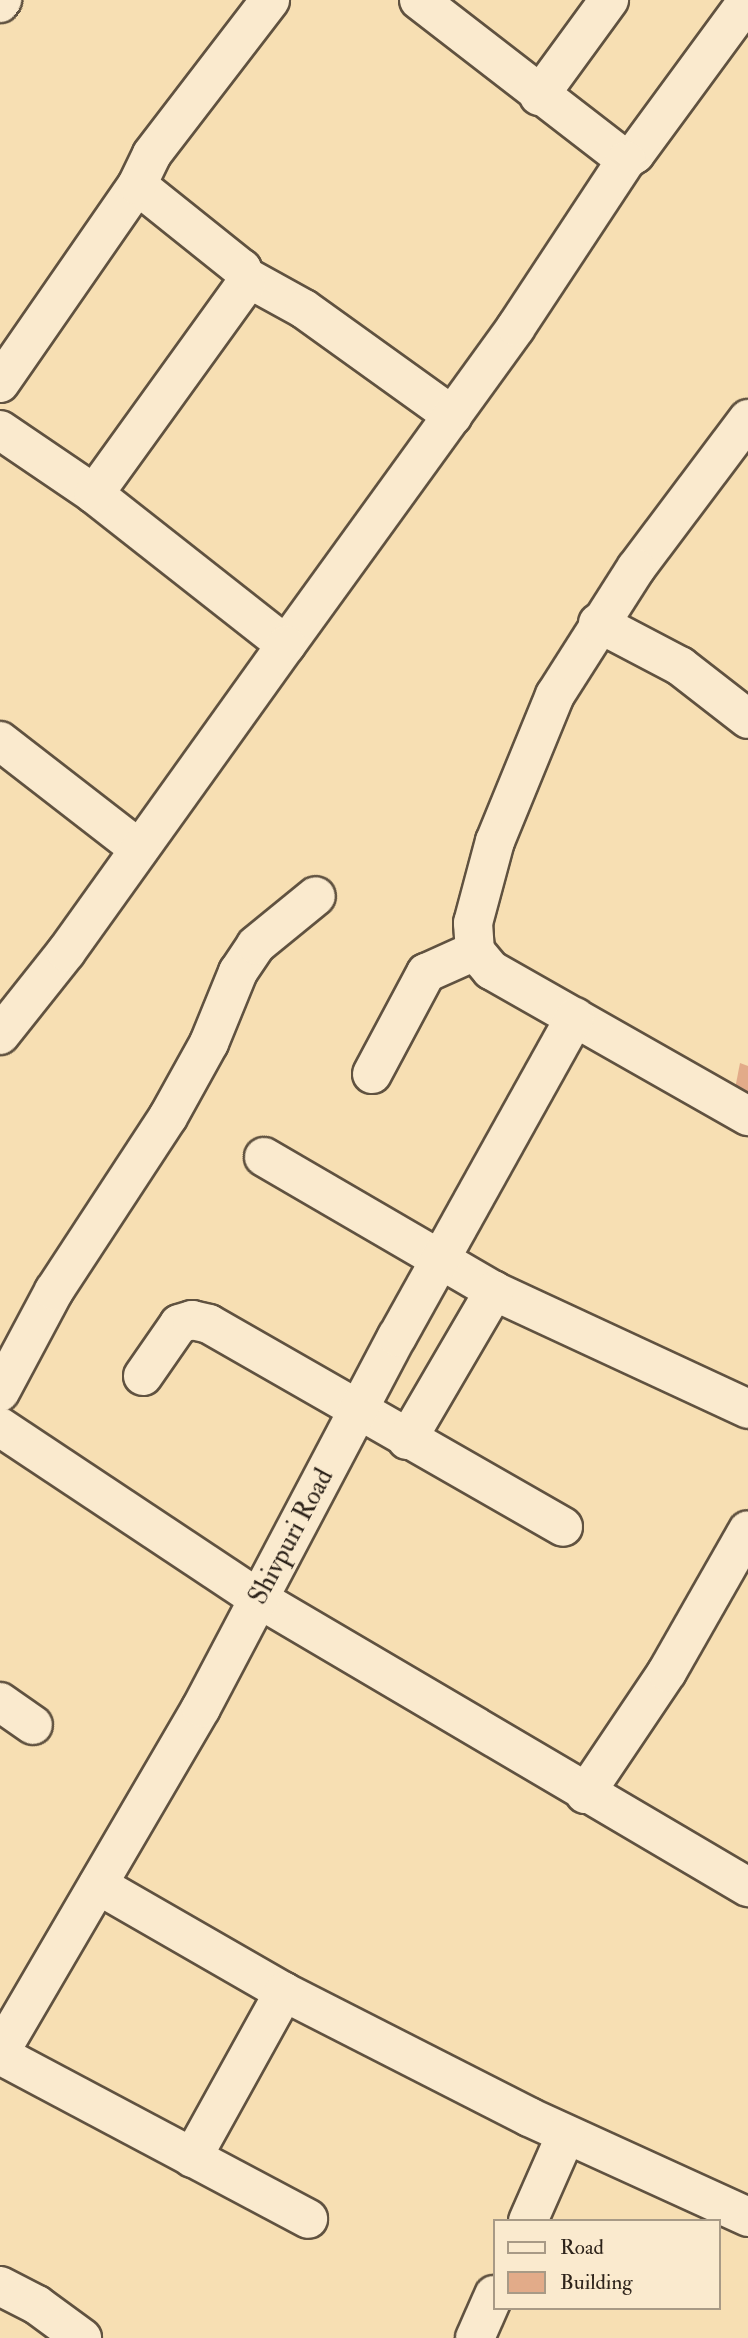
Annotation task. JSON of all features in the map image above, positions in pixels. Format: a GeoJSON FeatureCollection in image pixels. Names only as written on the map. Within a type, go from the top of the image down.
{"type":"FeatureCollection","features":[{"type":"Feature","properties":{"kind":"street"},"geometry":{"type":"LineString","coordinates":[[0,383],[137,185],[152,154],[270,0]]}},
{"type":"Feature","properties":{"kind":"street"},"geometry":{"type":"LineString","coordinates":[[539,96],[609,0]]}},
{"type":"Feature","properties":{"kind":"street"},"geometry":{"type":"LineString","coordinates":[[0,1035],[139,849],[453,416],[626,160],[635,154],[748,0]]}},
{"type":"Feature","properties":{"kind":"street"},"geometry":{"type":"LineString","coordinates":[[439,6],[539,96],[626,160]]}},
{"type":"Feature","properties":{"kind":"street"},"geometry":{"type":"LineString","coordinates":[[137,185],[246,276],[304,309],[453,416]]}},
{"type":"Feature","properties":{"kind":"street"},"geometry":{"type":"LineString","coordinates":[[94,494],[246,276]]}},
{"type":"Feature","properties":{"kind":"street"},"geometry":{"type":"LineString","coordinates":[[748,419],[598,623],[555,695],[526,757],[495,841],[473,923],[475,951],[492,970],[748,1116]]}},
{"type":"Feature","properties":{"kind":"street"},"geometry":{"type":"LineString","coordinates":[[0,430],[94,494],[286,645]]}},
{"type":"Feature","properties":{"kind":"street"},"geometry":{"type":"LineString","coordinates":[[598,623],[680,666],[748,719]]}},
{"type":"Feature","properties":{"kind":"street"},"geometry":{"type":"LineString","coordinates":[[0,741],[139,849]]}},
{"type":"Feature","properties":{"kind":"street"},"geometry":{"type":"LineString","coordinates":[[0,1392],[54,1291],[174,1107],[209,1043],[238,972],[256,944],[316,896]]}},
{"type":"Feature","properties":{"kind":"street"},"geometry":{"type":"LineString","coordinates":[[372,1074],[426,972],[475,951]]}},
{"type":"Feature","properties":{"kind":"street","name":"Shivpuri Road"},"geometry":{"type":"LineString","coordinates":[[0,2054],[189,1731],[440,1262],[575,1017]]}},
{"type":"Feature","properties":{"kind":"street"},"geometry":{"type":"LineString","coordinates":[[264,1157],[440,1262],[494,1291],[748,1409]]}},
{"type":"Feature","properties":{"kind":"street"},"geometry":{"type":"LineString","coordinates":[[407,1440],[494,1291]]}},
{"type":"Feature","properties":{"kind":"street"},"geometry":{"type":"LineString","coordinates":[[143,1376],[179,1324],[192,1320],[209,1324],[359,1413],[563,1527]]}},
{"type":"Feature","properties":{"kind":"street"},"geometry":{"type":"LineString","coordinates":[[0,1427],[259,1599],[585,1794],[748,1887]]}},
{"type":"Feature","properties":{"kind":"street"},"geometry":{"type":"LineString","coordinates":[[585,1794],[667,1672],[748,1530]]}},
{"type":"Feature","properties":{"kind":"street"},"geometry":{"type":"LineString","coordinates":[[0,1702],[33,1725]]}},
{"type":"Feature","properties":{"kind":"street"},"geometry":{"type":"LineString","coordinates":[[97,1885],[284,1992],[566,2135],[748,2217]]}},
{"type":"Feature","properties":{"kind":"street"},"geometry":{"type":"LineString","coordinates":[[192,2158],[284,1992]]}},
{"type":"Feature","properties":{"kind":"street"},"geometry":{"type":"LineString","coordinates":[[0,2054],[308,2219]]}},
{"type":"Feature","properties":{"kind":"street"},"geometry":{"type":"LineString","coordinates":[[529,2219],[566,2135]]}},
{"type":"Feature","properties":{"kind":"street"},"geometry":{"type":"LineString","coordinates":[[0,2286],[37,2305],[82,2338]]}},
{"type":"Feature","properties":{"kind":"street"},"geometry":{"type":"LineString","coordinates":[[475,2338],[492,2300]]}},
{"type":"Feature","properties":{"kind":"building"},"geometry":{"type":"Polygon","coordinates":[[[740,1063],[748,1066],[748,1103],[734,1094],[740,1063]]]}}]}
